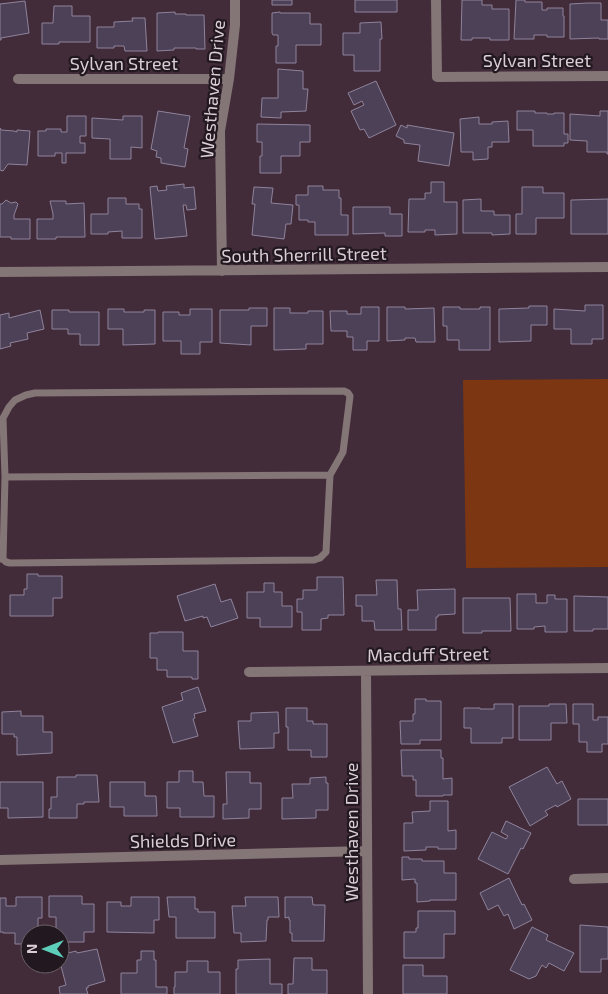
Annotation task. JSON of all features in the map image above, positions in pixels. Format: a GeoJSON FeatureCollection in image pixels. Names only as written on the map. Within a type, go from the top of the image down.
{"type":"FeatureCollection","features":[{"type":"Feature","properties":{"kind":"street","name":"Westhaven Drive"},"geometry":{"type":"LineString","coordinates":[[222,271],[220,131],[229,79],[235,25],[235,0]]}},
{"type":"Feature","properties":{"kind":"street","name":"Sylvan Street"},"geometry":{"type":"LineString","coordinates":[[436,0],[437,77],[608,76]]}},
{"type":"Feature","properties":{"kind":"street","name":"Sylvan Street"},"geometry":{"type":"LineString","coordinates":[[18,79],[229,79]]}},
{"type":"Feature","properties":{"kind":"street","name":"South Sherrill Street"},"geometry":{"type":"LineString","coordinates":[[0,272],[608,267]]}},
{"type":"Feature","properties":{"kind":"street","name":"Macduff Street"},"geometry":{"type":"LineString","coordinates":[[249,672],[608,668]]}},
{"type":"Feature","properties":{"kind":"street","name":"Westhaven Drive"},"geometry":{"type":"LineString","coordinates":[[366,670],[368,994]]}},
{"type":"Feature","properties":{"kind":"street","name":"Shields Drive"},"geometry":{"type":"LineString","coordinates":[[0,860],[367,851]]}},
{"type":"Feature","properties":{"kind":"street"},"geometry":{"type":"LineString","coordinates":[[574,879],[608,878]]}},
{"type":"Feature","properties":{"kind":"lane"},"geometry":{"type":"LineString","coordinates":[[344,391],[350,396],[345,445],[330,475],[326,552],[320,558],[314,560],[6,562],[1,559],[5,477],[3,418],[5,412],[15,400],[26,395],[35,393],[344,391]]}},
{"type":"Feature","properties":{"kind":"lane"},"geometry":{"type":"LineString","coordinates":[[5,477],[330,475]]}},
{"type":"Feature","properties":{"kind":"shaded area"},"geometry":{"type":"Polygon","coordinates":[[[608,379],[608,567],[466,568],[463,380],[608,379]]]}},
{"type":"Feature","properties":{"kind":"building"},"geometry":{"type":"Polygon","coordinates":[[[272,0],[292,0],[292,5],[272,5],[272,0]]]}},
{"type":"Feature","properties":{"kind":"building"},"geometry":{"type":"Polygon","coordinates":[[[355,0],[397,0],[397,12],[355,12],[355,0]]]}},
{"type":"Feature","properties":{"kind":"building"},"geometry":{"type":"Polygon","coordinates":[[[462,0],[482,0],[482,5],[492,5],[492,9],[509,9],[509,40],[472,38],[472,40],[461,40],[462,0]]]}},
{"type":"Feature","properties":{"kind":"building"},"geometry":{"type":"Polygon","coordinates":[[[516,0],[542,2],[542,10],[547,10],[547,8],[563,8],[564,37],[534,35],[534,39],[514,39],[516,0]]]}},
{"type":"Feature","properties":{"kind":"building"},"geometry":{"type":"Polygon","coordinates":[[[25,1],[29,33],[1,38],[0,40],[0,4],[25,1]]]}},
{"type":"Feature","properties":{"kind":"building"},"geometry":{"type":"Polygon","coordinates":[[[601,3],[601,20],[608,20],[608,39],[570,39],[570,4],[601,3]]]}},
{"type":"Feature","properties":{"kind":"building"},"geometry":{"type":"Polygon","coordinates":[[[54,6],[72,6],[72,16],[90,16],[90,42],[42,44],[42,23],[53,23],[54,6]]]}},
{"type":"Feature","properties":{"kind":"building"},"geometry":{"type":"Polygon","coordinates":[[[175,12],[175,14],[204,15],[205,49],[174,48],[174,50],[157,51],[157,13],[175,12]]]}},
{"type":"Feature","properties":{"kind":"building"},"geometry":{"type":"Polygon","coordinates":[[[272,13],[310,13],[310,24],[321,24],[321,45],[296,45],[296,63],[276,63],[278,35],[273,35],[272,33],[272,13]]]}},
{"type":"Feature","properties":{"kind":"building"},"geometry":{"type":"Polygon","coordinates":[[[132,18],[145,18],[147,51],[125,51],[124,46],[97,48],[97,27],[114,27],[114,22],[133,21],[132,18]]]}},
{"type":"Feature","properties":{"kind":"building"},"geometry":{"type":"Polygon","coordinates":[[[381,22],[380,71],[354,71],[354,55],[343,55],[343,33],[360,33],[360,23],[381,22]]]}},
{"type":"Feature","properties":{"kind":"building"},"geometry":{"type":"Polygon","coordinates":[[[278,69],[303,71],[303,89],[308,89],[306,111],[281,112],[281,118],[261,117],[262,98],[278,98],[278,69]]]}},
{"type":"Feature","properties":{"kind":"building"},"geometry":{"type":"Polygon","coordinates":[[[376,81],[396,125],[369,138],[364,129],[360,130],[351,111],[364,105],[362,101],[354,105],[348,93],[376,81]]]}},
{"type":"Feature","properties":{"kind":"building"},"geometry":{"type":"Polygon","coordinates":[[[158,111],[190,116],[184,148],[188,149],[185,167],[161,163],[161,158],[156,157],[157,151],[151,149],[158,111]]]}},
{"type":"Feature","properties":{"kind":"building"},"geometry":{"type":"Polygon","coordinates":[[[517,111],[535,111],[535,113],[547,114],[564,113],[564,134],[568,134],[568,143],[564,143],[564,146],[533,146],[533,130],[517,130],[517,111]]]}},
{"type":"Feature","properties":{"kind":"building"},"geometry":{"type":"Polygon","coordinates":[[[600,111],[608,111],[608,154],[607,152],[587,152],[587,141],[570,140],[570,114],[600,116],[600,111]]]}},
{"type":"Feature","properties":{"kind":"building"},"geometry":{"type":"Polygon","coordinates":[[[67,116],[86,116],[86,136],[80,136],[80,143],[85,143],[85,153],[66,153],[66,163],[62,163],[62,153],[55,153],[55,156],[38,156],[38,131],[61,129],[61,132],[67,132],[67,116]]]}},
{"type":"Feature","properties":{"kind":"building"},"geometry":{"type":"Polygon","coordinates":[[[123,116],[142,116],[142,148],[131,147],[131,159],[110,159],[110,139],[92,138],[92,118],[123,120],[123,116]]]}},
{"type":"Feature","properties":{"kind":"building"},"geometry":{"type":"Polygon","coordinates":[[[479,117],[479,124],[508,121],[509,142],[492,142],[492,147],[488,147],[488,159],[473,160],[473,152],[461,152],[460,119],[479,117]]]}},
{"type":"Feature","properties":{"kind":"building"},"geometry":{"type":"Polygon","coordinates":[[[257,124],[310,125],[310,142],[300,142],[300,156],[281,156],[281,173],[260,173],[262,142],[257,142],[257,124]]]}},
{"type":"Feature","properties":{"kind":"building"},"geometry":{"type":"Polygon","coordinates":[[[401,125],[407,128],[407,125],[454,133],[449,166],[418,161],[420,145],[404,143],[404,140],[396,136],[401,125]]]}},
{"type":"Feature","properties":{"kind":"building"},"geometry":{"type":"Polygon","coordinates":[[[0,128],[1,130],[17,132],[17,130],[30,131],[27,165],[8,164],[3,171],[0,170],[0,128]]]}},
{"type":"Feature","properties":{"kind":"building"},"geometry":{"type":"Polygon","coordinates":[[[431,182],[444,182],[444,202],[457,202],[457,234],[435,235],[435,230],[408,232],[409,199],[425,199],[425,193],[431,193],[431,182]]]}},
{"type":"Feature","properties":{"kind":"building"},"geometry":{"type":"Polygon","coordinates":[[[184,184],[184,188],[194,187],[196,209],[187,210],[186,205],[183,205],[187,236],[155,239],[150,187],[157,186],[158,191],[167,190],[166,186],[184,184]]]}},
{"type":"Feature","properties":{"kind":"building"},"geometry":{"type":"Polygon","coordinates":[[[308,186],[323,186],[323,190],[339,190],[341,215],[348,215],[348,235],[315,235],[315,222],[299,220],[299,205],[296,205],[296,195],[308,195],[308,186]]]}},
{"type":"Feature","properties":{"kind":"building"},"geometry":{"type":"Polygon","coordinates":[[[254,187],[273,188],[271,203],[293,205],[291,224],[286,224],[284,239],[252,235],[255,204],[252,204],[254,187]]]}},
{"type":"Feature","properties":{"kind":"building"},"geometry":{"type":"Polygon","coordinates":[[[522,187],[543,187],[543,193],[564,193],[564,218],[536,218],[536,234],[516,234],[516,214],[522,214],[522,187]]]}},
{"type":"Feature","properties":{"kind":"building"},"geometry":{"type":"Polygon","coordinates":[[[108,198],[126,198],[126,204],[139,204],[139,209],[142,209],[142,238],[122,238],[122,231],[108,232],[108,234],[91,234],[91,214],[108,214],[108,198]]]}},
{"type":"Feature","properties":{"kind":"building"},"geometry":{"type":"Polygon","coordinates":[[[481,199],[481,211],[494,211],[494,215],[510,215],[510,234],[463,233],[463,200],[481,199]]]}},
{"type":"Feature","properties":{"kind":"building"},"geometry":{"type":"Polygon","coordinates":[[[608,199],[608,234],[571,234],[571,200],[608,199]]]}},
{"type":"Feature","properties":{"kind":"building"},"geometry":{"type":"Polygon","coordinates":[[[6,200],[18,204],[14,219],[30,219],[30,239],[0,237],[0,204],[6,200]]]}},
{"type":"Feature","properties":{"kind":"building"},"geometry":{"type":"Polygon","coordinates":[[[50,201],[66,201],[66,204],[84,203],[85,237],[37,239],[37,219],[53,219],[50,201]]]}},
{"type":"Feature","properties":{"kind":"building"},"geometry":{"type":"Polygon","coordinates":[[[353,207],[390,207],[390,214],[402,214],[402,236],[385,236],[385,233],[353,234],[353,207]]]}},
{"type":"Feature","properties":{"kind":"building"},"geometry":{"type":"Polygon","coordinates":[[[585,305],[603,305],[603,339],[592,339],[592,344],[571,344],[571,329],[554,329],[554,309],[585,311],[585,305]]]}},
{"type":"Feature","properties":{"kind":"building"},"geometry":{"type":"Polygon","coordinates":[[[529,306],[547,306],[547,325],[531,325],[531,341],[499,342],[499,309],[529,308],[529,306]]]}},
{"type":"Feature","properties":{"kind":"building"},"geometry":{"type":"Polygon","coordinates":[[[361,307],[379,307],[379,341],[367,341],[367,350],[353,350],[353,337],[347,337],[347,331],[331,331],[330,311],[347,311],[347,314],[361,314],[361,307]]]}},
{"type":"Feature","properties":{"kind":"building"},"geometry":{"type":"Polygon","coordinates":[[[387,307],[405,307],[405,309],[434,308],[435,342],[416,342],[415,338],[387,341],[387,307]]]}},
{"type":"Feature","properties":{"kind":"building"},"geometry":{"type":"Polygon","coordinates":[[[443,307],[480,309],[480,307],[490,307],[490,350],[459,350],[459,340],[447,340],[447,326],[443,326],[443,307]]]}},
{"type":"Feature","properties":{"kind":"building"},"geometry":{"type":"Polygon","coordinates":[[[249,308],[267,308],[267,326],[251,326],[251,345],[220,343],[220,310],[249,310],[249,308]]]}},
{"type":"Feature","properties":{"kind":"building"},"geometry":{"type":"Polygon","coordinates":[[[274,308],[290,308],[290,313],[323,311],[323,344],[306,344],[306,349],[274,350],[274,308]]]}},
{"type":"Feature","properties":{"kind":"building"},"geometry":{"type":"Polygon","coordinates":[[[108,309],[124,309],[124,312],[155,310],[155,344],[123,345],[123,329],[108,329],[108,309]]]}},
{"type":"Feature","properties":{"kind":"building"},"geometry":{"type":"Polygon","coordinates":[[[190,309],[212,309],[212,342],[200,342],[200,354],[181,354],[181,341],[163,341],[163,312],[179,312],[179,315],[190,315],[190,309]]]}},
{"type":"Feature","properties":{"kind":"building"},"geometry":{"type":"Polygon","coordinates":[[[40,310],[44,329],[27,333],[28,339],[10,343],[11,346],[0,349],[0,315],[9,313],[9,318],[40,310]]]}},
{"type":"Feature","properties":{"kind":"building"},"geometry":{"type":"Polygon","coordinates":[[[52,310],[99,312],[99,345],[80,345],[80,334],[68,334],[68,329],[52,329],[52,310]]]}},
{"type":"Feature","properties":{"kind":"building"},"geometry":{"type":"Polygon","coordinates":[[[27,574],[62,576],[62,598],[53,598],[53,616],[10,616],[10,595],[24,595],[24,589],[27,589],[27,574]]]}},
{"type":"Feature","properties":{"kind":"building"},"geometry":{"type":"Polygon","coordinates":[[[317,577],[343,577],[344,615],[328,615],[328,618],[321,619],[321,630],[302,630],[302,612],[297,612],[297,599],[303,599],[303,590],[317,590],[317,577]]]}},
{"type":"Feature","properties":{"kind":"building"},"geometry":{"type":"Polygon","coordinates":[[[376,580],[397,580],[398,609],[401,609],[402,630],[375,630],[374,621],[362,621],[362,606],[356,606],[356,595],[377,595],[376,580]]]}},
{"type":"Feature","properties":{"kind":"building"},"geometry":{"type":"Polygon","coordinates":[[[264,583],[274,583],[274,592],[282,592],[282,606],[292,606],[292,627],[260,627],[260,618],[247,618],[247,592],[264,592],[264,583]]]}},
{"type":"Feature","properties":{"kind":"building"},"geometry":{"type":"Polygon","coordinates":[[[215,584],[221,602],[231,599],[238,618],[211,627],[207,617],[203,618],[203,616],[185,621],[177,596],[215,584]]]}},
{"type":"Feature","properties":{"kind":"building"},"geometry":{"type":"Polygon","coordinates":[[[455,589],[455,614],[438,615],[436,617],[436,630],[408,630],[408,610],[418,610],[417,590],[455,589]]]}},
{"type":"Feature","properties":{"kind":"building"},"geometry":{"type":"Polygon","coordinates":[[[517,594],[536,594],[536,603],[547,603],[547,595],[555,595],[555,599],[567,599],[567,632],[545,632],[545,626],[534,627],[534,629],[517,629],[517,594]]]}},
{"type":"Feature","properties":{"kind":"building"},"geometry":{"type":"Polygon","coordinates":[[[574,596],[608,597],[608,629],[574,631],[574,596]]]}},
{"type":"Feature","properties":{"kind":"building"},"geometry":{"type":"Polygon","coordinates":[[[463,598],[510,598],[511,631],[463,633],[463,598]]]}},
{"type":"Feature","properties":{"kind":"building"},"geometry":{"type":"Polygon","coordinates":[[[183,632],[183,651],[198,651],[198,679],[192,679],[192,677],[167,677],[167,670],[157,670],[157,658],[150,658],[150,633],[183,632]]]}},
{"type":"Feature","properties":{"kind":"building"},"geometry":{"type":"Polygon","coordinates":[[[198,687],[206,711],[194,714],[195,718],[193,719],[198,736],[173,743],[162,707],[183,700],[181,693],[198,687]]]}},
{"type":"Feature","properties":{"kind":"building"},"geometry":{"type":"Polygon","coordinates":[[[415,699],[441,701],[441,740],[420,740],[420,744],[401,744],[400,721],[413,721],[415,699]]]}},
{"type":"Feature","properties":{"kind":"building"},"geometry":{"type":"Polygon","coordinates":[[[494,704],[513,704],[513,738],[502,738],[502,743],[471,743],[471,728],[464,728],[464,708],[494,709],[494,704]]]}},
{"type":"Feature","properties":{"kind":"building"},"geometry":{"type":"Polygon","coordinates":[[[549,704],[566,704],[567,723],[551,723],[551,740],[519,740],[519,706],[549,706],[549,704]]]}},
{"type":"Feature","properties":{"kind":"building"},"geometry":{"type":"Polygon","coordinates":[[[573,704],[593,704],[593,720],[598,720],[598,717],[608,717],[608,744],[602,744],[602,752],[587,752],[587,742],[579,742],[579,724],[573,724],[573,704]]]}},
{"type":"Feature","properties":{"kind":"building"},"geometry":{"type":"Polygon","coordinates":[[[286,708],[307,708],[307,721],[313,721],[313,724],[327,724],[327,757],[311,757],[311,750],[288,750],[286,708]]]}},
{"type":"Feature","properties":{"kind":"building"},"geometry":{"type":"Polygon","coordinates":[[[21,711],[21,716],[43,716],[43,732],[52,732],[52,753],[17,755],[17,737],[14,737],[14,734],[2,734],[2,712],[21,711]]]}},
{"type":"Feature","properties":{"kind":"building"},"geometry":{"type":"Polygon","coordinates":[[[278,712],[279,733],[274,733],[274,748],[240,749],[238,721],[251,721],[251,713],[278,712]]]}},
{"type":"Feature","properties":{"kind":"building"},"geometry":{"type":"Polygon","coordinates":[[[401,750],[441,750],[443,779],[452,778],[452,795],[416,796],[416,780],[413,780],[413,776],[402,776],[401,750]]]}},
{"type":"Feature","properties":{"kind":"building"},"geometry":{"type":"Polygon","coordinates":[[[547,767],[557,784],[562,781],[571,799],[545,811],[548,815],[530,826],[509,787],[547,767]]]}},
{"type":"Feature","properties":{"kind":"building"},"geometry":{"type":"Polygon","coordinates":[[[179,771],[193,771],[193,782],[203,782],[204,796],[214,796],[214,817],[180,817],[180,808],[167,808],[167,782],[179,782],[179,771]]]}},
{"type":"Feature","properties":{"kind":"building"},"geometry":{"type":"Polygon","coordinates":[[[226,772],[250,772],[250,783],[261,783],[261,809],[249,809],[249,818],[223,819],[223,804],[227,804],[226,772]]]}},
{"type":"Feature","properties":{"kind":"building"},"geometry":{"type":"Polygon","coordinates":[[[76,775],[97,775],[99,802],[77,804],[77,818],[49,818],[51,797],[57,797],[57,777],[76,777],[76,775]]]}},
{"type":"Feature","properties":{"kind":"building"},"geometry":{"type":"Polygon","coordinates":[[[326,777],[326,783],[328,783],[328,810],[316,810],[316,818],[282,819],[282,798],[293,798],[292,784],[310,784],[310,778],[326,777]]]}},
{"type":"Feature","properties":{"kind":"building"},"geometry":{"type":"Polygon","coordinates":[[[0,782],[43,782],[43,817],[8,818],[8,808],[0,808],[0,782]]]}},
{"type":"Feature","properties":{"kind":"building"},"geometry":{"type":"Polygon","coordinates":[[[110,782],[145,782],[145,796],[156,796],[157,816],[124,816],[124,807],[110,807],[110,782]]]}},
{"type":"Feature","properties":{"kind":"building"},"geometry":{"type":"Polygon","coordinates":[[[578,799],[608,799],[608,825],[578,825],[578,799]]]}},
{"type":"Feature","properties":{"kind":"building"},"geometry":{"type":"Polygon","coordinates":[[[430,801],[448,801],[448,831],[456,830],[456,849],[426,847],[426,850],[404,851],[404,823],[413,823],[412,812],[430,811],[430,801]]]}},
{"type":"Feature","properties":{"kind":"building"},"geometry":{"type":"Polygon","coordinates":[[[506,821],[531,833],[508,874],[478,859],[492,832],[506,839],[508,836],[501,832],[506,821]]]}},
{"type":"Feature","properties":{"kind":"building"},"geometry":{"type":"Polygon","coordinates":[[[402,857],[422,859],[422,861],[444,861],[444,873],[456,873],[456,900],[417,902],[417,883],[415,883],[415,879],[402,880],[402,857]]]}},
{"type":"Feature","properties":{"kind":"building"},"geometry":{"type":"Polygon","coordinates":[[[509,878],[522,905],[524,904],[532,920],[514,929],[508,914],[504,916],[498,905],[488,910],[480,893],[509,878]]]}},
{"type":"Feature","properties":{"kind":"building"},"geometry":{"type":"Polygon","coordinates":[[[49,896],[82,896],[82,904],[94,904],[94,932],[84,932],[84,942],[70,942],[70,924],[56,924],[56,917],[49,917],[49,896]]]}},
{"type":"Feature","properties":{"kind":"building"},"geometry":{"type":"Polygon","coordinates":[[[16,897],[42,897],[42,918],[38,918],[38,924],[20,924],[20,944],[15,944],[15,933],[0,932],[0,898],[6,898],[6,906],[16,906],[16,897]]]}},
{"type":"Feature","properties":{"kind":"building"},"geometry":{"type":"Polygon","coordinates":[[[131,897],[159,897],[159,920],[154,920],[154,933],[107,932],[107,902],[121,902],[121,906],[131,906],[131,897]]]}},
{"type":"Feature","properties":{"kind":"building"},"geometry":{"type":"Polygon","coordinates":[[[167,897],[195,897],[195,909],[198,909],[198,912],[215,912],[215,938],[176,938],[176,917],[169,917],[167,897]]]}},
{"type":"Feature","properties":{"kind":"building"},"geometry":{"type":"Polygon","coordinates":[[[245,897],[278,897],[279,917],[268,917],[266,941],[241,942],[241,933],[234,933],[232,906],[246,906],[245,897]]]}},
{"type":"Feature","properties":{"kind":"building"},"geometry":{"type":"Polygon","coordinates":[[[285,897],[312,897],[313,905],[325,905],[324,941],[292,941],[290,920],[289,917],[285,918],[285,897]]]}},
{"type":"Feature","properties":{"kind":"building"},"geometry":{"type":"Polygon","coordinates":[[[418,911],[455,911],[455,934],[444,934],[444,958],[404,958],[404,932],[416,932],[416,928],[418,928],[418,911]]]}},
{"type":"Feature","properties":{"kind":"building"},"geometry":{"type":"Polygon","coordinates":[[[580,925],[608,927],[608,959],[601,959],[601,972],[580,972],[580,925]]]}},
{"type":"Feature","properties":{"kind":"building"},"geometry":{"type":"Polygon","coordinates":[[[532,927],[548,935],[546,940],[574,953],[564,971],[549,963],[546,968],[542,965],[536,976],[529,979],[510,970],[532,927]]]}},
{"type":"Feature","properties":{"kind":"building"},"geometry":{"type":"Polygon","coordinates":[[[97,949],[105,981],[88,986],[86,988],[88,994],[60,994],[59,987],[66,985],[63,974],[70,974],[70,952],[76,951],[77,953],[97,949]]]}},
{"type":"Feature","properties":{"kind":"building"},"geometry":{"type":"Polygon","coordinates":[[[141,951],[154,951],[156,987],[167,987],[167,994],[121,994],[121,973],[137,973],[137,960],[141,960],[141,951]]]}},
{"type":"Feature","properties":{"kind":"building"},"geometry":{"type":"Polygon","coordinates":[[[294,958],[312,958],[312,970],[327,970],[327,994],[288,994],[288,984],[293,984],[294,958]]]}},
{"type":"Feature","properties":{"kind":"building"},"geometry":{"type":"Polygon","coordinates":[[[270,959],[270,984],[282,984],[282,994],[236,994],[238,960],[270,959]]]}},
{"type":"Feature","properties":{"kind":"building"},"geometry":{"type":"Polygon","coordinates":[[[187,961],[208,961],[208,972],[220,972],[220,994],[174,994],[175,972],[187,972],[187,961]]]}},
{"type":"Feature","properties":{"kind":"building"},"geometry":{"type":"Polygon","coordinates":[[[403,965],[423,965],[423,976],[447,976],[447,994],[403,994],[403,965]]]}}]}
